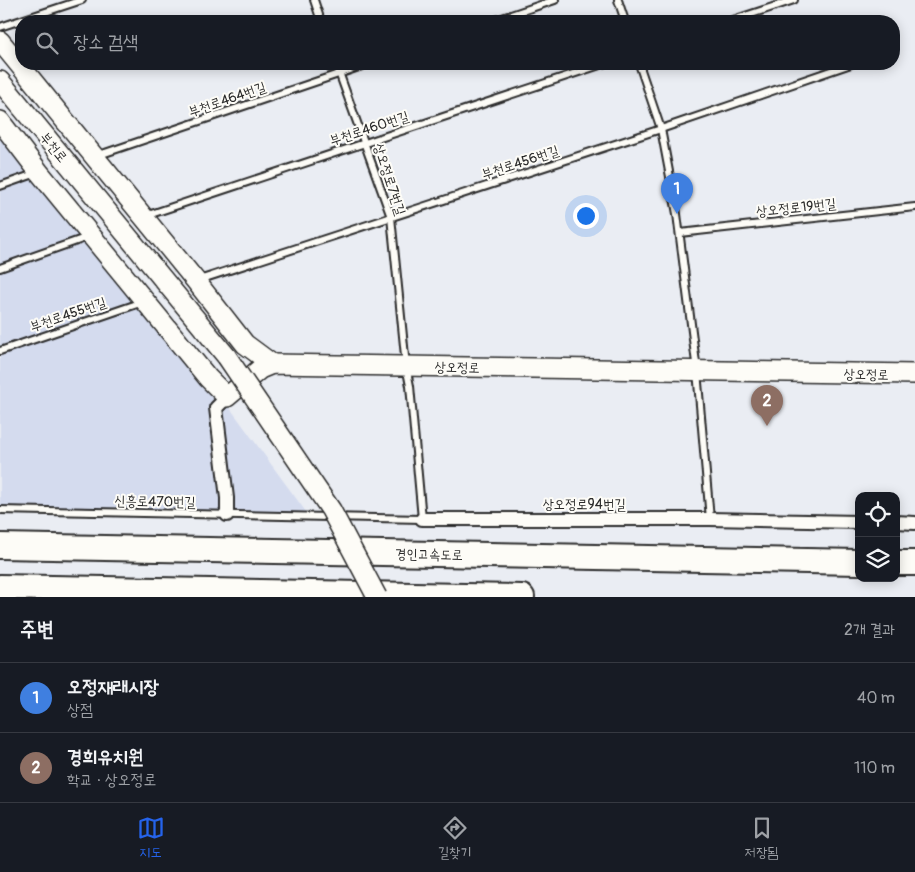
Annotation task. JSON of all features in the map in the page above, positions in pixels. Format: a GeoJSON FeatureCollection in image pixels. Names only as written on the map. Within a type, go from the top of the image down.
{"type":"FeatureCollection","features":[{"type":"Feature","properties":{"kind":"highway","name":"경인고속도로"},"geometry":{"type":"LineString","coordinates":[[0,546],[855,562]]}},
{"type":"Feature","properties":{"kind":"highway"},"geometry":{"type":"LineString","coordinates":[[900,562],[915,563]]}},
{"type":"Feature","properties":{"kind":"highway"},"geometry":{"type":"LineString","coordinates":[[0,587],[522,597]]}},
{"type":"Feature","properties":{"kind":"street"},"geometry":{"type":"LineString","coordinates":[[0,41],[15,59]]}},
{"type":"Feature","properties":{"kind":"street"},"geometry":{"type":"LineString","coordinates":[[24,70],[245,344],[272,364]]}},
{"type":"Feature","properties":{"kind":"street","name":"부천로"},"geometry":{"type":"LineString","coordinates":[[0,81],[227,357],[331,510],[377,597]]}},
{"type":"Feature","properties":{"kind":"street"},"geometry":{"type":"LineString","coordinates":[[0,121],[39,172],[208,378],[222,403],[227,515]]}},
{"type":"Feature","properties":{"kind":"street"},"geometry":{"type":"LineString","coordinates":[[222,403],[260,369],[272,364]]}},
{"type":"Feature","properties":{"kind":"street","name":"상오정로"},"geometry":{"type":"LineString","coordinates":[[272,364],[915,374]]}},
{"type":"Feature","properties":{"kind":"street","name":"상오정로94번길"},"geometry":{"type":"LineString","coordinates":[[422,519],[710,519],[855,522]]}},
{"type":"Feature","properties":{"kind":"street"},"geometry":{"type":"LineString","coordinates":[[900,522],[915,523]]}},
{"type":"Feature","properties":{"kind":"lane"},"geometry":{"type":"LineString","coordinates":[[36,15],[82,0]]}},
{"type":"Feature","properties":{"kind":"lane"},"geometry":{"type":"LineString","coordinates":[[314,0],[319,15]]}},
{"type":"Feature","properties":{"kind":"lane"},"geometry":{"type":"LineString","coordinates":[[511,15],[555,0]]}},
{"type":"Feature","properties":{"kind":"lane"},"geometry":{"type":"LineString","coordinates":[[618,0],[623,15]]}},
{"type":"Feature","properties":{"kind":"lane"},"geometry":{"type":"LineString","coordinates":[[748,15],[794,0]]}},
{"type":"Feature","properties":{"kind":"lane"},"geometry":{"type":"LineString","coordinates":[[0,27],[15,22]]}},
{"type":"Feature","properties":{"kind":"lane","name":"상오정로7번길"},"geometry":{"type":"LineString","coordinates":[[339,70],[391,217],[406,366],[410,386],[422,519]]}},
{"type":"Feature","properties":{"kind":"lane","name":"부천로464번길"},"geometry":{"type":"LineString","coordinates":[[94,156],[105,154],[349,70]]}},
{"type":"Feature","properties":{"kind":"lane","name":"부천로460번길"},"geometry":{"type":"LineString","coordinates":[[144,217],[584,70]]}},
{"type":"Feature","properties":{"kind":"lane"},"geometry":{"type":"LineString","coordinates":[[641,70],[661,129],[680,232],[697,371],[710,519]]}},
{"type":"Feature","properties":{"kind":"lane","name":"부천로456번길"},"geometry":{"type":"LineString","coordinates":[[195,280],[202,280],[661,129],[833,70]]}},
{"type":"Feature","properties":{"kind":"lane"},"geometry":{"type":"LineString","coordinates":[[0,186],[39,172]]}},
{"type":"Feature","properties":{"kind":"lane","name":"상오정로19번길"},"geometry":{"type":"LineString","coordinates":[[680,232],[915,207]]}},
{"type":"Feature","properties":{"kind":"lane"},"geometry":{"type":"LineString","coordinates":[[0,268],[92,236]]}},
{"type":"Feature","properties":{"kind":"lane","name":"부천로455번길"},"geometry":{"type":"LineString","coordinates":[[0,351],[145,301]]}},
{"type":"Feature","properties":{"kind":"lane","name":"신흥로470번길"},"geometry":{"type":"LineString","coordinates":[[0,510],[309,516]]}},
{"type":"Feature","properties":{"kind":"lane","name":"상오정로94번길"},"geometry":{"type":"LineString","coordinates":[[309,516],[422,519]]}},
{"type":"Feature","properties":{"kind":"shaded area"},"geometry":{"type":"Polygon","coordinates":[[[0,121],[208,378],[309,516],[0,508],[0,121]]]}},
{"type":"Feature","properties":{"kind":"place","name":"오정재래시장"},"geometry":{"type":"Point","coordinates":[677,214]}},
{"type":"Feature","properties":{"kind":"place","name":"경희유치원"},"geometry":{"type":"Point","coordinates":[767,426]}}]}
